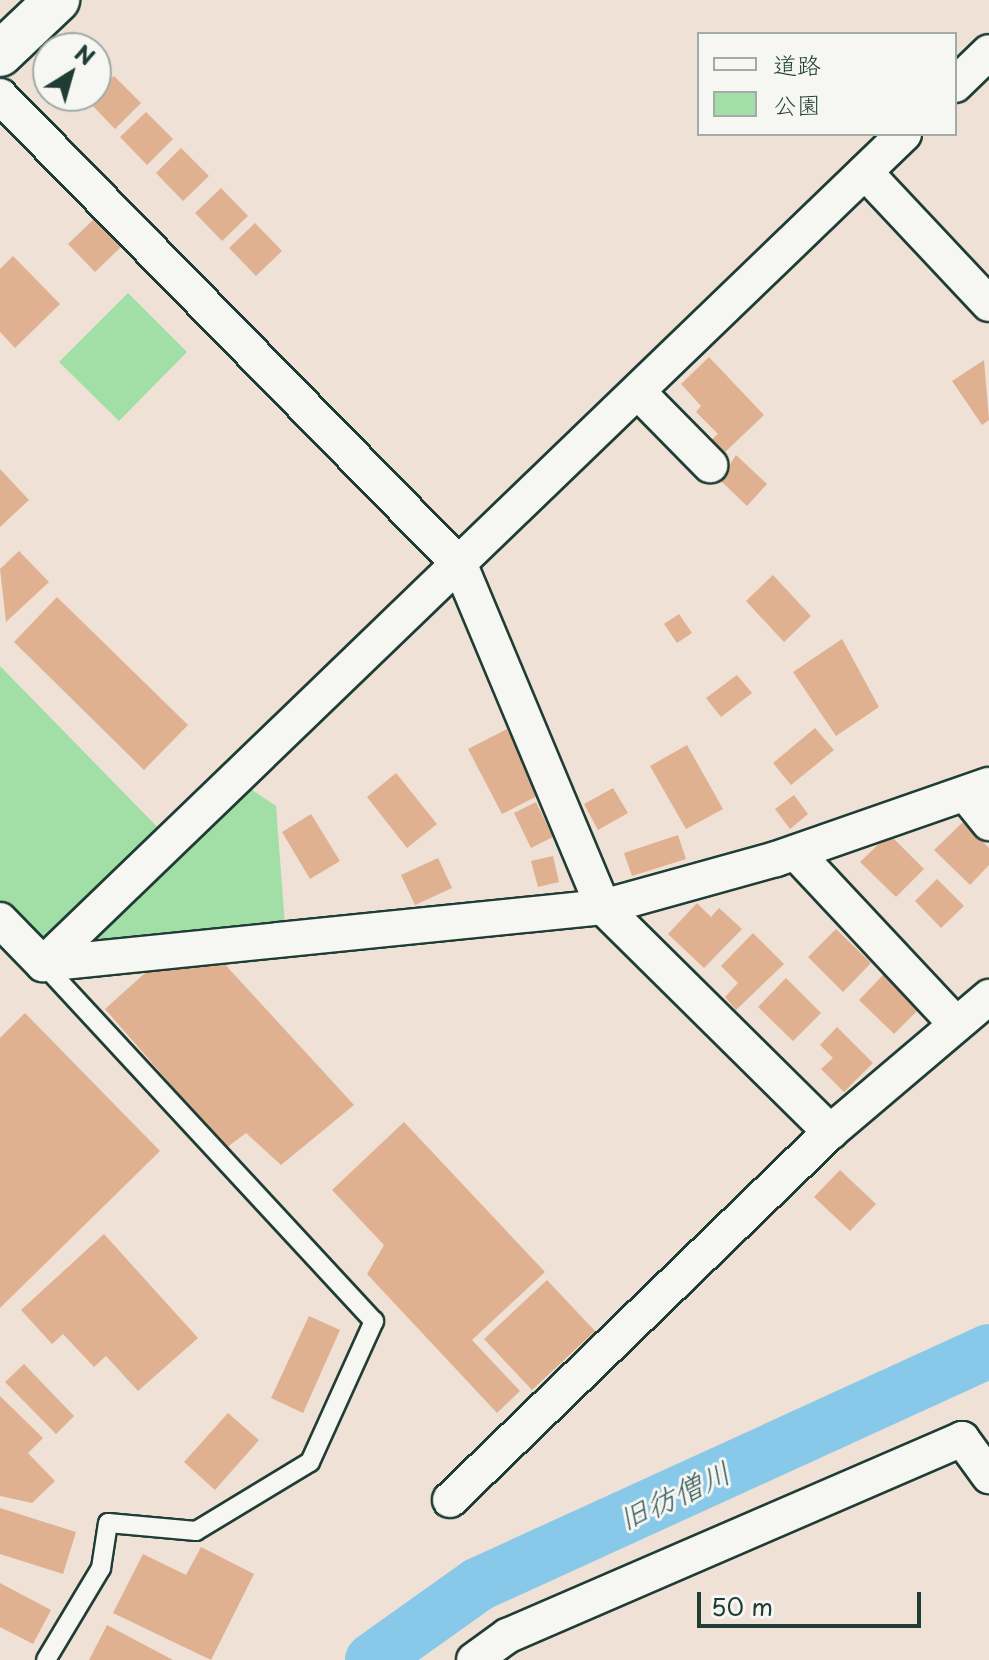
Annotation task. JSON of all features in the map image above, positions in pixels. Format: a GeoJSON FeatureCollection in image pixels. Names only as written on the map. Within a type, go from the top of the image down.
{"type":"FeatureCollection","features":[{"type":"Feature","properties":{"kind":"street"},"geometry":{"type":"LineString","coordinates":[[0,54],[57,0]]}},
{"type":"Feature","properties":{"kind":"street"},"geometry":{"type":"LineString","coordinates":[[957,83],[989,52]]}},
{"type":"Feature","properties":{"kind":"street"},"geometry":{"type":"LineString","coordinates":[[0,96],[460,565],[603,907],[830,1132]]}},
{"type":"Feature","properties":{"kind":"street"},"geometry":{"type":"LineString","coordinates":[[43,964],[902,136]]}},
{"type":"Feature","properties":{"kind":"street"},"geometry":{"type":"LineString","coordinates":[[865,172],[989,304]]}},
{"type":"Feature","properties":{"kind":"street"},"geometry":{"type":"LineString","coordinates":[[638,392],[710,465]]}},
{"type":"Feature","properties":{"kind":"street"},"geometry":{"type":"LineString","coordinates":[[43,964],[603,907],[796,853],[978,790],[989,823]]}},
{"type":"Feature","properties":{"kind":"street"},"geometry":{"type":"LineString","coordinates":[[796,853],[953,1021]]}},
{"type":"Feature","properties":{"kind":"street"},"geometry":{"type":"LineString","coordinates":[[0,920],[43,964]]}},
{"type":"Feature","properties":{"kind":"street"},"geometry":{"type":"LineString","coordinates":[[450,1500],[830,1132],[953,1021],[989,997]]}},
{"type":"Feature","properties":{"kind":"street"},"geometry":{"type":"LineString","coordinates":[[474,1660],[507,1636],[962,1439],[989,1476]]}},
{"type":"Feature","properties":{"kind":"lane"},"geometry":{"type":"LineString","coordinates":[[43,964],[374,1321],[310,1462],[196,1531],[108,1523],[101,1568],[46,1660]]}},
{"type":"Feature","properties":{"kind":"green space"},"geometry":{"type":"Polygon","coordinates":[[[128,293],[187,352],[119,421],[59,362],[128,293]]]}},
{"type":"Feature","properties":{"kind":"green space"},"geometry":{"type":"Polygon","coordinates":[[[0,666],[171,841],[43,964],[0,920],[0,666]]]}},
{"type":"Feature","properties":{"kind":"green space"},"geometry":{"type":"Polygon","coordinates":[[[236,779],[276,806],[286,939],[60,962],[236,779]]]}},
{"type":"Feature","properties":{"kind":"building"},"geometry":{"type":"Polygon","coordinates":[[[114,76],[141,103],[115,129],[99,112],[112,112],[114,76]]]}},
{"type":"Feature","properties":{"kind":"building"},"geometry":{"type":"Polygon","coordinates":[[[146,112],[173,139],[147,165],[120,137],[146,112]]]}},
{"type":"Feature","properties":{"kind":"building"},"geometry":{"type":"Polygon","coordinates":[[[181,148],[209,176],[183,201],[156,173],[181,148]]]}},
{"type":"Feature","properties":{"kind":"building"},"geometry":{"type":"Polygon","coordinates":[[[221,188],[248,216],[222,241],[195,213],[221,188]]]}},
{"type":"Feature","properties":{"kind":"building"},"geometry":{"type":"Polygon","coordinates":[[[94,219],[121,247],[95,272],[68,244],[94,219]]]}},
{"type":"Feature","properties":{"kind":"building"},"geometry":{"type":"Polygon","coordinates":[[[255,223],[282,251],[256,276],[229,248],[255,223]]]}},
{"type":"Feature","properties":{"kind":"building"},"geometry":{"type":"Polygon","coordinates":[[[13,256],[60,304],[15,348],[0,332],[0,269],[13,256]]]}},
{"type":"Feature","properties":{"kind":"building"},"geometry":{"type":"Polygon","coordinates":[[[709,357],[764,415],[723,454],[710,441],[718,434],[696,412],[701,406],[681,384],[709,357]]]}},
{"type":"Feature","properties":{"kind":"building"},"geometry":{"type":"Polygon","coordinates":[[[984,360],[989,420],[982,425],[952,381],[984,360]]]}},
{"type":"Feature","properties":{"kind":"building"},"geometry":{"type":"Polygon","coordinates":[[[736,455],[767,484],[747,506],[720,480],[736,455]]]}},
{"type":"Feature","properties":{"kind":"building"},"geometry":{"type":"Polygon","coordinates":[[[0,469],[29,500],[0,527],[0,469]]]}},
{"type":"Feature","properties":{"kind":"building"},"geometry":{"type":"Polygon","coordinates":[[[19,551],[49,582],[6,622],[0,569],[19,551]]]}},
{"type":"Feature","properties":{"kind":"building"},"geometry":{"type":"Polygon","coordinates":[[[773,575],[811,616],[784,642],[746,601],[773,575]]]}},
{"type":"Feature","properties":{"kind":"building"},"geometry":{"type":"Polygon","coordinates":[[[57,597],[188,725],[144,770],[14,642],[57,597]]]}},
{"type":"Feature","properties":{"kind":"building"},"geometry":{"type":"Polygon","coordinates":[[[679,614],[692,633],[677,643],[664,624],[679,614]]]}},
{"type":"Feature","properties":{"kind":"building"},"geometry":{"type":"Polygon","coordinates":[[[842,639],[879,707],[836,736],[793,672],[842,639]]]}},
{"type":"Feature","properties":{"kind":"building"},"geometry":{"type":"Polygon","coordinates":[[[737,675],[752,693],[721,717],[706,698],[737,675]]]}},
{"type":"Feature","properties":{"kind":"building"},"geometry":{"type":"Polygon","coordinates":[[[815,728],[834,750],[791,785],[773,763],[815,728]]]}},
{"type":"Feature","properties":{"kind":"building"},"geometry":{"type":"Polygon","coordinates":[[[507,729],[541,794],[502,814],[468,749],[507,729]]]}},
{"type":"Feature","properties":{"kind":"building"},"geometry":{"type":"Polygon","coordinates":[[[687,745],[723,809],[686,829],[650,766],[687,745]]]}},
{"type":"Feature","properties":{"kind":"building"},"geometry":{"type":"Polygon","coordinates":[[[396,773],[437,824],[407,848],[367,797],[396,773]]]}},
{"type":"Feature","properties":{"kind":"building"},"geometry":{"type":"Polygon","coordinates":[[[613,788],[628,813],[598,830],[584,804],[613,788]]]}},
{"type":"Feature","properties":{"kind":"building"},"geometry":{"type":"Polygon","coordinates":[[[794,795],[808,814],[790,829],[775,809],[794,795]]]}},
{"type":"Feature","properties":{"kind":"building"},"geometry":{"type":"Polygon","coordinates":[[[536,802],[553,837],[531,848],[514,813],[536,802]]]}},
{"type":"Feature","properties":{"kind":"building"},"geometry":{"type":"Polygon","coordinates":[[[311,814],[340,861],[310,879],[282,832],[311,814]]]}},
{"type":"Feature","properties":{"kind":"building"},"geometry":{"type":"Polygon","coordinates":[[[963,822],[989,848],[989,865],[970,885],[934,850],[963,822]]]}},
{"type":"Feature","properties":{"kind":"building"},"geometry":{"type":"Polygon","coordinates":[[[889,834],[924,869],[896,897],[860,862],[889,834]]]}},
{"type":"Feature","properties":{"kind":"building"},"geometry":{"type":"Polygon","coordinates":[[[678,835],[686,859],[632,876],[624,853],[678,835]]]}},
{"type":"Feature","properties":{"kind":"building"},"geometry":{"type":"Polygon","coordinates":[[[553,856],[559,882],[538,887],[531,861],[553,856]]]}},
{"type":"Feature","properties":{"kind":"building"},"geometry":{"type":"Polygon","coordinates":[[[438,858],[452,888],[415,905],[401,875],[438,858]]]}},
{"type":"Feature","properties":{"kind":"building"},"geometry":{"type":"Polygon","coordinates":[[[937,879],[964,906],[941,928],[915,901],[937,879]]]}},
{"type":"Feature","properties":{"kind":"building"},"geometry":{"type":"Polygon","coordinates":[[[697,903],[711,917],[719,908],[742,929],[704,968],[668,934],[697,903]]]}},
{"type":"Feature","properties":{"kind":"building"},"geometry":{"type":"Polygon","coordinates":[[[836,929],[871,963],[843,992],[808,957],[836,929]]]}},
{"type":"Feature","properties":{"kind":"building"},"geometry":{"type":"Polygon","coordinates":[[[753,933],[784,964],[736,1010],[725,997],[738,983],[721,966],[753,933]]]}},
{"type":"Feature","properties":{"kind":"building"},"geometry":{"type":"Polygon","coordinates":[[[220,959],[354,1105],[281,1165],[246,1133],[226,1148],[105,1009],[154,965],[220,959]]]}},
{"type":"Feature","properties":{"kind":"building"},"geometry":{"type":"Polygon","coordinates":[[[887,971],[922,1006],[894,1034],[859,1000],[887,971]]]}},
{"type":"Feature","properties":{"kind":"building"},"geometry":{"type":"Polygon","coordinates":[[[786,978],[821,1013],[793,1041],[758,1007],[786,978]]]}},
{"type":"Feature","properties":{"kind":"building"},"geometry":{"type":"Polygon","coordinates":[[[25,1013],[160,1151],[0,1308],[0,1038],[25,1013]]]}},
{"type":"Feature","properties":{"kind":"building"},"geometry":{"type":"Polygon","coordinates":[[[837,1027],[873,1063],[844,1092],[821,1069],[833,1058],[820,1045],[837,1027]]]}},
{"type":"Feature","properties":{"kind":"building"},"geometry":{"type":"Polygon","coordinates":[[[404,1122],[545,1272],[472,1340],[520,1391],[497,1413],[367,1274],[384,1245],[332,1190],[404,1122]]]}},
{"type":"Feature","properties":{"kind":"building"},"geometry":{"type":"Polygon","coordinates":[[[840,1170],[876,1204],[850,1231],[814,1197],[840,1170]]]}},
{"type":"Feature","properties":{"kind":"building"},"geometry":{"type":"Polygon","coordinates":[[[104,1234],[198,1338],[138,1391],[106,1356],[94,1367],[63,1334],[52,1344],[21,1310],[104,1234]]]}},
{"type":"Feature","properties":{"kind":"building"},"geometry":{"type":"Polygon","coordinates":[[[547,1280],[595,1331],[532,1390],[484,1339],[547,1280]]]}},
{"type":"Feature","properties":{"kind":"building"},"geometry":{"type":"Polygon","coordinates":[[[309,1316],[340,1330],[303,1413],[271,1398],[309,1316]]]}},
{"type":"Feature","properties":{"kind":"building"},"geometry":{"type":"Polygon","coordinates":[[[24,1364],[74,1416],[56,1434],[5,1382],[24,1364]]]}},
{"type":"Feature","properties":{"kind":"building"},"geometry":{"type":"Polygon","coordinates":[[[0,1396],[43,1438],[28,1453],[55,1481],[32,1503],[0,1496],[0,1396]]]}},
{"type":"Feature","properties":{"kind":"building"},"geometry":{"type":"Polygon","coordinates":[[[228,1413],[259,1440],[215,1490],[184,1462],[228,1413]]]}},
{"type":"Feature","properties":{"kind":"building"},"geometry":{"type":"Polygon","coordinates":[[[0,1508],[76,1532],[63,1574],[0,1554],[0,1508]]]}},
{"type":"Feature","properties":{"kind":"building"},"geometry":{"type":"Polygon","coordinates":[[[201,1547],[254,1574],[211,1660],[113,1613],[143,1554],[186,1575],[201,1547]]]}},
{"type":"Feature","properties":{"kind":"building"},"geometry":{"type":"Polygon","coordinates":[[[0,1583],[51,1610],[33,1644],[0,1627],[0,1583]]]}},
{"type":"Feature","properties":{"kind":"building"},"geometry":{"type":"Polygon","coordinates":[[[107,1625],[173,1660],[89,1660],[107,1625]]]}},
{"type":"Feature","properties":{"kind":"waterway","name":"旧彷僧川"},"geometry":{"type":"LineString","coordinates":[[372,1660],[479,1584],[989,1351]]}}]}
